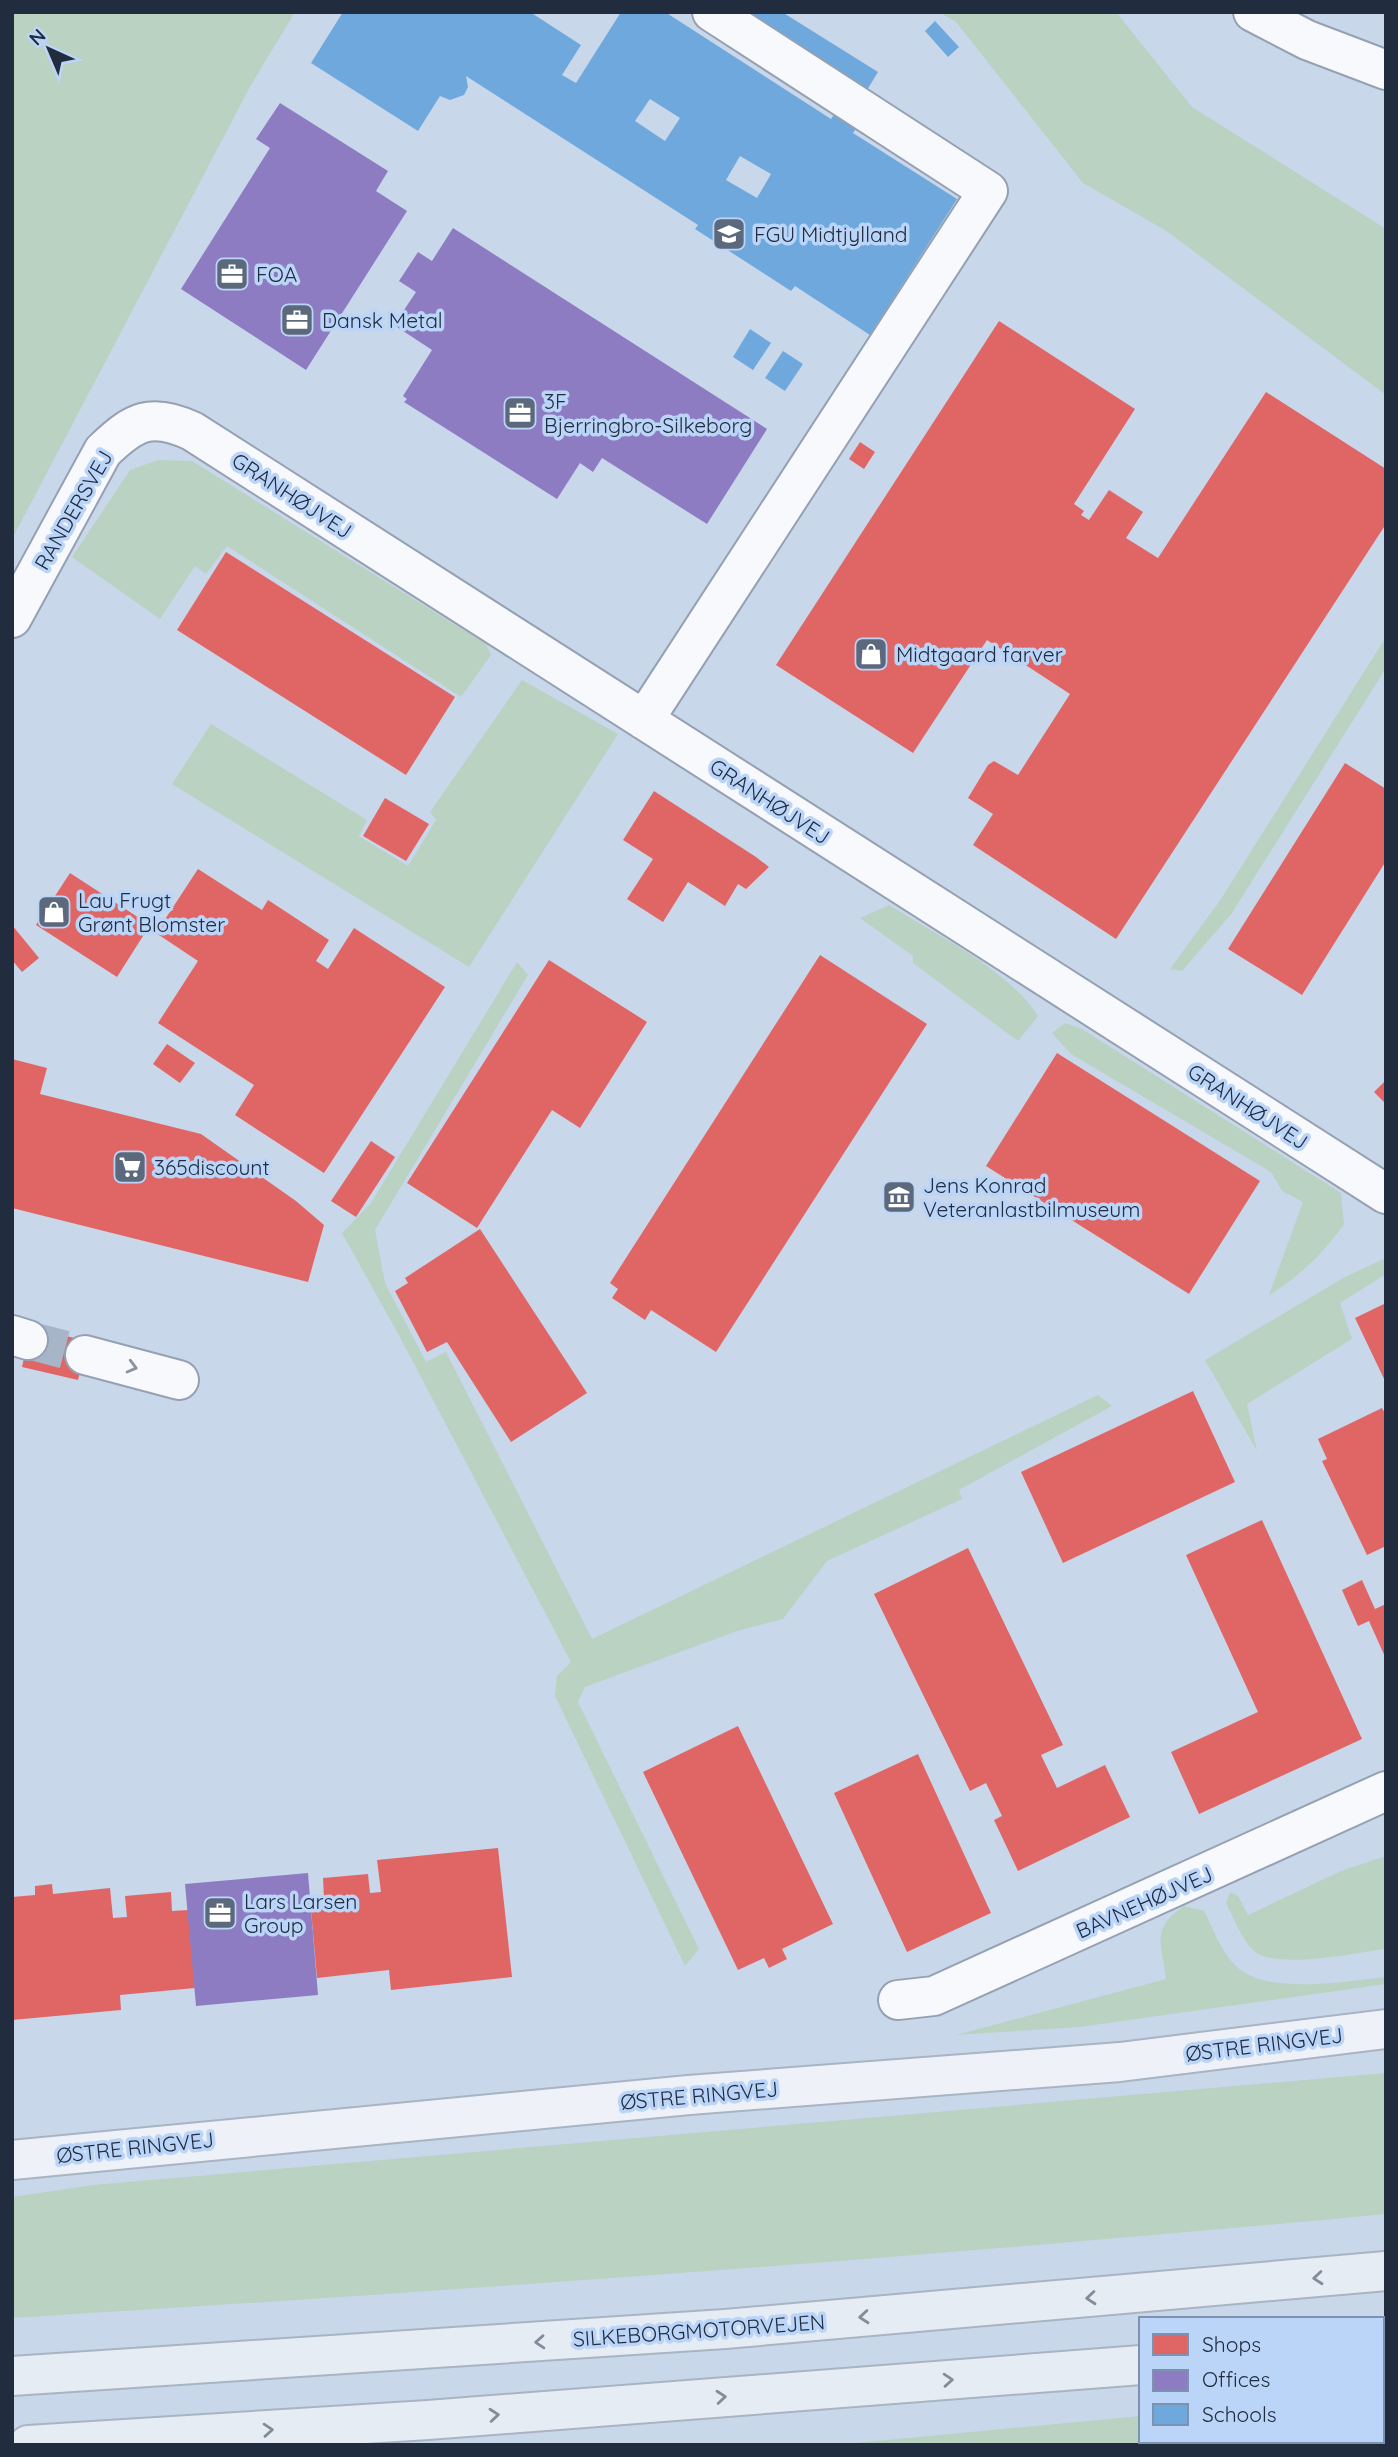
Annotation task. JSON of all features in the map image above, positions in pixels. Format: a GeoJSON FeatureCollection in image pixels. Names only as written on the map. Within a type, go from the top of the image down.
{"type":"FeatureCollection","features":[{"type":"Feature","properties":{"kind":"highway","name":"SILKEBORGMOTORVEJEN"},"geometry":{"type":"LineString","coordinates":[[12,2376],[725,2329],[1386,2272]]}},
{"type":"Feature","properties":{"kind":"highway"},"geometry":{"type":"LineString","coordinates":[[28,2445],[428,2420],[1139,2365]]}},
{"type":"Feature","properties":{"kind":"main road","name":"ØSTRE RINGVEJ"},"geometry":{"type":"LineString","coordinates":[[12,2160],[689,2095],[1120,2062],[1386,2029]]}},
{"type":"Feature","properties":{"kind":"street"},"geometry":{"type":"LineString","coordinates":[[644,720],[988,191],[712,12]]}},
{"type":"Feature","properties":{"kind":"street"},"geometry":{"type":"LineString","coordinates":[[1253,12],[1307,40],[1386,70]]}},
{"type":"Feature","properties":{"kind":"street","name":"GRANHØJVEJ"},"geometry":{"type":"LineString","coordinates":[[150,419],[172,421],[192,431],[1386,1194]]}},
{"type":"Feature","properties":{"kind":"street","name":"RANDERSVEJ"},"geometry":{"type":"LineString","coordinates":[[12,618],[103,451],[124,431],[150,419]]}},
{"type":"Feature","properties":{"kind":"street"},"geometry":{"type":"LineString","coordinates":[[85,1355],[179,1380]]}},
{"type":"Feature","properties":{"kind":"street","name":"BAVNEHØJVEJ"},"geometry":{"type":"LineString","coordinates":[[898,2000],[934,1996],[1386,1791]]}},
{"type":"Feature","properties":{"kind":"green space"},"geometry":{"type":"Polygon","coordinates":[[[12,12],[295,12],[251,85],[12,539],[12,12]]]}},
{"type":"Feature","properties":{"kind":"green space"},"geometry":{"type":"Polygon","coordinates":[[[939,12],[1116,12],[1192,107],[1386,229],[1386,395],[1168,232],[1083,183],[956,22],[939,12]]]}},
{"type":"Feature","properties":{"kind":"green space"},"geometry":{"type":"Polygon","coordinates":[[[158,460],[192,461],[486,644],[491,655],[461,697],[227,546],[206,574],[195,566],[160,619],[72,557],[130,470],[158,460]]]}},
{"type":"Feature","properties":{"kind":"green space"},"geometry":{"type":"Polygon","coordinates":[[[1386,637],[1386,668],[1232,913],[1182,971],[1170,969],[1221,899],[1386,637]]]}},
{"type":"Feature","properties":{"kind":"green space"},"geometry":{"type":"Polygon","coordinates":[[[522,680],[618,734],[469,967],[172,784],[211,724],[367,820],[359,836],[408,866],[436,820],[430,812],[522,680]]]}},
{"type":"Feature","properties":{"kind":"green space"},"geometry":{"type":"Polygon","coordinates":[[[889,905],[970,954],[1009,983],[1025,999],[1038,1016],[1018,1041],[913,963],[913,956],[860,918],[889,905]]]}},
{"type":"Feature","properties":{"kind":"green space"},"geometry":{"type":"Polygon","coordinates":[[[517,962],[528,975],[375,1230],[385,1283],[426,1362],[446,1352],[592,1639],[1098,1395],[1112,1406],[959,1490],[962,1499],[827,1561],[783,1619],[737,1631],[585,1687],[578,1702],[699,1949],[685,1966],[555,1696],[557,1676],[571,1662],[401,1339],[342,1233],[371,1203],[517,962]]]}},
{"type":"Feature","properties":{"kind":"green space"},"geometry":{"type":"Polygon","coordinates":[[[1065,1023],[1082,1029],[1341,1193],[1344,1224],[1328,1245],[1301,1272],[1269,1295],[1303,1202],[1282,1191],[1271,1172],[1071,1054],[1052,1033],[1065,1023]]]}},
{"type":"Feature","properties":{"kind":"green space"},"geometry":{"type":"Polygon","coordinates":[[[1386,1258],[1386,1274],[1340,1303],[1352,1339],[1247,1404],[1257,1451],[1205,1360],[1345,1277],[1386,1258]]]}},
{"type":"Feature","properties":{"kind":"green space"},"geometry":{"type":"Polygon","coordinates":[[[1386,1856],[1384,1949],[1317,1959],[1265,1957],[1254,1951],[1246,1941],[1226,1903],[1230,1892],[1238,1896],[1248,1915],[1341,1871],[1386,1856]]]}},
{"type":"Feature","properties":{"kind":"green space"},"geometry":{"type":"Polygon","coordinates":[[[1184,1906],[1204,1911],[1224,1951],[1246,1974],[1263,1980],[1305,1984],[1386,1977],[1386,1984],[1079,2027],[956,2035],[1166,1979],[1161,1947],[1162,1930],[1173,1914],[1184,1906]]]}},
{"type":"Feature","properties":{"kind":"green space"},"geometry":{"type":"Polygon","coordinates":[[[1386,2073],[1386,2214],[699,2272],[12,2318],[12,2197],[93,2185],[1386,2073]]]}},
{"type":"Feature","properties":{"kind":"green space"},"geometry":{"type":"Polygon","coordinates":[[[1386,2394],[1386,2445],[834,2445],[1139,2416],[1139,2443],[1384,2443],[1386,2394]]]}},
{"type":"Feature","properties":{"kind":"building: Shops"},"geometry":{"type":"Polygon","coordinates":[[[999,321],[1135,409],[1074,504],[1084,511],[1081,515],[1089,520],[1109,490],[1143,512],[1126,538],[1158,558],[1266,392],[1386,469],[1386,524],[1116,939],[973,845],[993,814],[968,798],[988,765],[994,761],[1018,775],[1070,694],[987,640],[913,753],[776,665],[999,321]]]}},
{"type":"Feature","properties":{"kind":"building: Shops"},"geometry":{"type":"Polygon","coordinates":[[[860,442],[875,452],[864,469],[849,459],[860,442]]]}},
{"type":"Feature","properties":{"kind":"building: Shops"},"geometry":{"type":"Polygon","coordinates":[[[226,552],[455,697],[406,775],[177,630],[226,552]]]}},
{"type":"Feature","properties":{"kind":"building: Shops"},"geometry":{"type":"Polygon","coordinates":[[[1345,763],[1386,789],[1386,861],[1302,995],[1228,949],[1345,763]]]}},
{"type":"Feature","properties":{"kind":"building: Shops"},"geometry":{"type":"Polygon","coordinates":[[[654,791],[769,867],[746,889],[738,884],[725,906],[688,882],[663,922],[627,899],[653,859],[623,840],[654,791]]]}},
{"type":"Feature","properties":{"kind":"building: Shops"},"geometry":{"type":"Polygon","coordinates":[[[385,798],[429,824],[406,861],[363,836],[385,798]]]}},
{"type":"Feature","properties":{"kind":"building: Shops"},"geometry":{"type":"Polygon","coordinates":[[[198,869],[262,910],[268,900],[329,940],[316,961],[328,969],[354,928],[445,987],[324,1173],[235,1115],[254,1085],[158,1023],[198,961],[156,933],[198,869]]]}},
{"type":"Feature","properties":{"kind":"building: Shops"},"geometry":{"type":"Polygon","coordinates":[[[70,873],[150,925],[117,977],[36,925],[70,873]]]}},
{"type":"Feature","properties":{"kind":"building: Shops"},"geometry":{"type":"Polygon","coordinates":[[[12,925],[39,958],[22,972],[12,960],[12,925]]]}},
{"type":"Feature","properties":{"kind":"building: Shops"},"geometry":{"type":"Polygon","coordinates":[[[820,955],[927,1024],[716,1352],[651,1310],[645,1320],[612,1298],[618,1289],[610,1283],[820,955]]]}},
{"type":"Feature","properties":{"kind":"building: Shops"},"geometry":{"type":"Polygon","coordinates":[[[549,960],[647,1022],[580,1128],[552,1110],[477,1228],[407,1183],[549,960]]]}},
{"type":"Feature","properties":{"kind":"building: Shops"},"geometry":{"type":"Polygon","coordinates":[[[167,1044],[195,1063],[180,1083],[153,1064],[167,1044]]]}},
{"type":"Feature","properties":{"kind":"building: Shops"},"geometry":{"type":"Polygon","coordinates":[[[1057,1053],[1260,1181],[1189,1294],[986,1166],[1057,1053]]]}},
{"type":"Feature","properties":{"kind":"building: Shops","name":"365discount"},"geometry":{"type":"Polygon","coordinates":[[[12,1059],[47,1068],[40,1094],[201,1134],[296,1201],[324,1225],[308,1282],[12,1208],[12,1059]]]}},
{"type":"Feature","properties":{"kind":"building: Shops"},"geometry":{"type":"Polygon","coordinates":[[[1386,1080],[1386,1104],[1374,1092],[1386,1080]]]}},
{"type":"Feature","properties":{"kind":"building: Shops"},"geometry":{"type":"Polygon","coordinates":[[[371,1141],[395,1157],[356,1217],[331,1201],[371,1141]]]}},
{"type":"Feature","properties":{"kind":"building: Shops"},"geometry":{"type":"Polygon","coordinates":[[[480,1229],[587,1393],[511,1442],[447,1342],[427,1352],[395,1291],[408,1283],[405,1278],[480,1229]]]}},
{"type":"Feature","properties":{"kind":"building: Shops"},"geometry":{"type":"Polygon","coordinates":[[[1386,1303],[1386,1383],[1355,1318],[1386,1303]]]}},
{"type":"Feature","properties":{"kind":"building: Shops"},"geometry":{"type":"Polygon","coordinates":[[[31,1328],[88,1341],[78,1380],[22,1367],[31,1328]]]}},
{"type":"Feature","properties":{"kind":"building: Shops"},"geometry":{"type":"Polygon","coordinates":[[[1193,1391],[1235,1482],[1063,1563],[1021,1472],[1193,1391]]]}},
{"type":"Feature","properties":{"kind":"building: Shops"},"geometry":{"type":"Polygon","coordinates":[[[1382,1408],[1386,1415],[1386,1546],[1367,1555],[1322,1461],[1327,1459],[1318,1439],[1382,1408]]]}},
{"type":"Feature","properties":{"kind":"building: Shops"},"geometry":{"type":"Polygon","coordinates":[[[1262,1520],[1362,1739],[1199,1814],[1171,1752],[1258,1712],[1186,1555],[1262,1520]]]}},
{"type":"Feature","properties":{"kind":"building: Shops"},"geometry":{"type":"Polygon","coordinates":[[[968,1548],[1063,1745],[1041,1755],[1057,1788],[1105,1765],[1130,1817],[1018,1871],[994,1820],[1002,1816],[986,1783],[970,1791],[874,1594],[968,1548]]]}},
{"type":"Feature","properties":{"kind":"building: Shops"},"geometry":{"type":"Polygon","coordinates":[[[1362,1580],[1375,1609],[1386,1604],[1386,1659],[1369,1621],[1358,1626],[1342,1590],[1362,1580]]]}},
{"type":"Feature","properties":{"kind":"building: Shops"},"geometry":{"type":"Polygon","coordinates":[[[738,1726],[833,1924],[782,1949],[787,1959],[769,1968],[764,1958],[738,1970],[643,1772],[738,1726]]]}},
{"type":"Feature","properties":{"kind":"building: Shops"},"geometry":{"type":"Polygon","coordinates":[[[918,1754],[991,1913],[907,1952],[834,1793],[918,1754]]]}},
{"type":"Feature","properties":{"kind":"building: Shops"},"geometry":{"type":"Polygon","coordinates":[[[498,1848],[512,1977],[391,1990],[389,1970],[317,1978],[310,1898],[324,1898],[323,1878],[368,1874],[370,1893],[381,1892],[377,1860],[498,1848]]]}},
{"type":"Feature","properties":{"kind":"building: Shops"},"geometry":{"type":"Polygon","coordinates":[[[52,1884],[53,1894],[110,1888],[113,1918],[127,1917],[125,1896],[171,1892],[172,1911],[188,1910],[195,1988],[120,1995],[121,2010],[12,2020],[12,1897],[35,1895],[35,1886],[52,1884]]]}},
{"type":"Feature","properties":{"kind":"building: Offices"},"geometry":{"type":"Polygon","coordinates":[[[280,103],[388,171],[376,191],[407,211],[306,370],[181,289],[270,148],[256,139],[280,103]]]}},
{"type":"Feature","properties":{"kind":"building: Offices"},"geometry":{"type":"Polygon","coordinates":[[[453,228],[767,429],[707,524],[602,458],[593,472],[580,463],[557,499],[404,402],[407,399],[403,396],[432,350],[394,325],[416,292],[399,281],[418,252],[432,261],[453,228]]]}},
{"type":"Feature","properties":{"kind":"building: Offices"},"geometry":{"type":"Polygon","coordinates":[[[308,1873],[318,1995],[196,2006],[185,1884],[308,1873]]]}},
{"type":"Feature","properties":{"kind":"building: Schools"},"geometry":{"type":"Polygon","coordinates":[[[343,12],[530,12],[581,45],[562,75],[576,83],[621,12],[665,12],[831,119],[838,109],[860,123],[853,133],[957,199],[870,335],[795,286],[791,291],[695,229],[698,225],[466,76],[468,87],[464,95],[450,100],[440,96],[418,131],[311,63],[343,12]],[[650,99],[635,121],[665,141],[680,118],[650,99]],[[740,156],[726,180],[757,198],[771,174],[740,156]]]}},
{"type":"Feature","properties":{"kind":"building: Schools"},"geometry":{"type":"Polygon","coordinates":[[[743,12],[782,12],[878,72],[867,90],[743,12]]]}},
{"type":"Feature","properties":{"kind":"building: Schools"},"geometry":{"type":"Polygon","coordinates":[[[935,21],[959,47],[948,57],[925,31],[935,21]]]}},
{"type":"Feature","properties":{"kind":"building: Schools"},"geometry":{"type":"Polygon","coordinates":[[[750,329],[771,343],[753,370],[733,357],[750,329]]]}},
{"type":"Feature","properties":{"kind":"building: Schools"},"geometry":{"type":"Polygon","coordinates":[[[783,351],[803,364],[785,391],[765,378],[783,351]]]}},
{"type":"Feature","properties":{"kind":"tunnel"},"geometry":{"type":"LineString","coordinates":[[28,1340],[85,1355]]}},
{"type":"Feature","properties":{"kind":"place","name":"FGU Midtjylland"},"geometry":{"type":"Point","coordinates":[729,234]}},
{"type":"Feature","properties":{"kind":"place","name":"FOA"},"geometry":{"type":"Point","coordinates":[232,274]}},
{"type":"Feature","properties":{"kind":"place","name":"Dansk Metal"},"geometry":{"type":"Point","coordinates":[297,320]}},
{"type":"Feature","properties":{"kind":"place","name":"3F Bjerringbro-Silkeborg"},"geometry":{"type":"Point","coordinates":[520,413]}},
{"type":"Feature","properties":{"kind":"place","name":"Midtgaard farver"},"geometry":{"type":"Point","coordinates":[871,654]}},
{"type":"Feature","properties":{"kind":"place","name":"Lau Frugt Grønt Blomster"},"geometry":{"type":"Point","coordinates":[54,912]}},
{"type":"Feature","properties":{"kind":"place","name":"365discount"},"geometry":{"type":"Point","coordinates":[130,1167]}},
{"type":"Feature","properties":{"kind":"place","name":"Jens Konrad Veteranlastbilmuseum"},"geometry":{"type":"Point","coordinates":[899,1197]}},
{"type":"Feature","properties":{"kind":"place","name":"Lars Larsen Group"},"geometry":{"type":"Point","coordinates":[220,1913]}}]}
